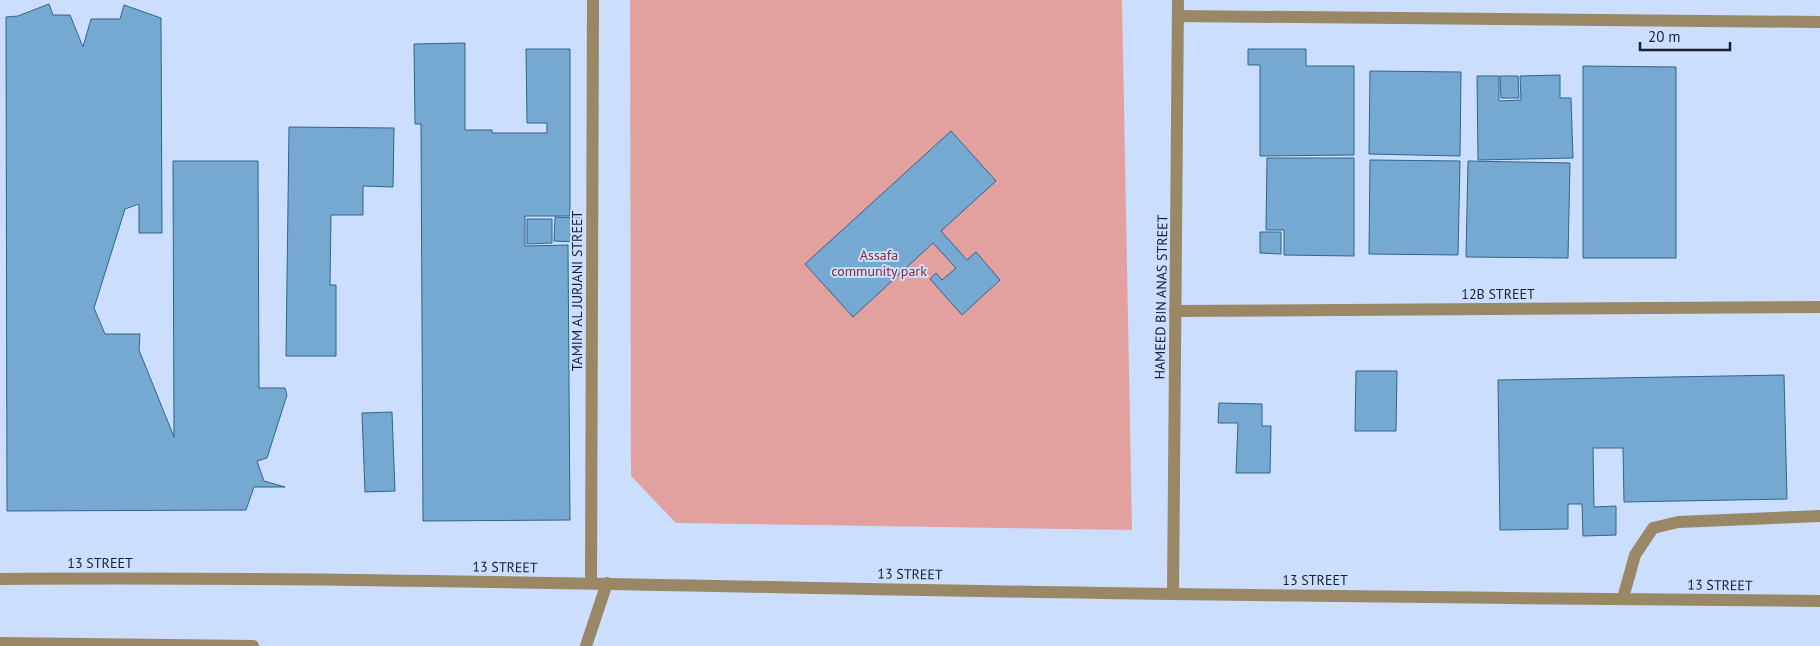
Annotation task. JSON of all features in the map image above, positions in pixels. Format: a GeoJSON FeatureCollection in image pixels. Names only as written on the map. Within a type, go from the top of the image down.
{"type":"FeatureCollection","features":[{"type":"Feature","properties":{"kind":"street","name":"TAMIM AL JURJANI STREET"},"geometry":{"type":"LineString","coordinates":[[591,582],[593,0]]}},
{"type":"Feature","properties":{"kind":"street","name":"HAMEED BIN ANAS STREET"},"geometry":{"type":"LineString","coordinates":[[1173,594],[1178,0]]}},
{"type":"Feature","properties":{"kind":"street"},"geometry":{"type":"LineString","coordinates":[[1178,16],[1820,22]]}},
{"type":"Feature","properties":{"kind":"street","name":"12B STREET"},"geometry":{"type":"LineString","coordinates":[[1176,311],[1820,307]]}},
{"type":"Feature","properties":{"kind":"street"},"geometry":{"type":"LineString","coordinates":[[1623,598],[1635,555],[1653,528],[1678,522],[1820,516]]}},
{"type":"Feature","properties":{"kind":"street","name":"13 STREET"},"geometry":{"type":"LineString","coordinates":[[0,579],[126,578],[591,582],[1173,594],[1820,601]]}},
{"type":"Feature","properties":{"kind":"street"},"geometry":{"type":"LineString","coordinates":[[586,646],[608,583]]}},
{"type":"Feature","properties":{"kind":"street"},"geometry":{"type":"LineString","coordinates":[[0,643],[253,646]]}},
{"type":"Feature","properties":{"kind":"green space","name":"Assafa community park"},"geometry":{"type":"Polygon","coordinates":[[[630,0],[1122,0],[1132,530],[676,523],[631,476],[630,0]]]}},
{"type":"Feature","properties":{"kind":"building"},"geometry":{"type":"Polygon","coordinates":[[[49,4],[53,15],[70,15],[83,47],[91,19],[120,19],[124,5],[161,18],[162,233],[139,233],[139,204],[125,209],[94,308],[105,334],[140,334],[139,350],[174,437],[173,161],[258,161],[259,388],[285,388],[287,395],[267,458],[257,461],[264,481],[285,487],[254,487],[246,510],[7,511],[6,17],[18,16],[49,4]]]}},
{"type":"Feature","properties":{"kind":"building"},"geometry":{"type":"Polygon","coordinates":[[[465,43],[465,130],[492,130],[492,133],[547,133],[547,123],[527,123],[526,49],[570,49],[570,216],[525,216],[525,246],[568,245],[570,520],[423,521],[421,124],[415,124],[414,44],[465,43]]]}},
{"type":"Feature","properties":{"kind":"building"},"geometry":{"type":"Polygon","coordinates":[[[1248,49],[1306,49],[1306,66],[1354,66],[1354,155],[1260,156],[1260,65],[1248,65],[1248,49]]]}},
{"type":"Feature","properties":{"kind":"building"},"geometry":{"type":"Polygon","coordinates":[[[1583,66],[1676,67],[1676,258],[1583,258],[1583,66]]]}},
{"type":"Feature","properties":{"kind":"building"},"geometry":{"type":"Polygon","coordinates":[[[1370,71],[1461,72],[1460,156],[1369,154],[1370,71]]]}},
{"type":"Feature","properties":{"kind":"building"},"geometry":{"type":"Polygon","coordinates":[[[1560,75],[1560,98],[1571,98],[1573,158],[1478,160],[1477,76],[1499,76],[1499,101],[1521,100],[1520,76],[1560,75]]]}},
{"type":"Feature","properties":{"kind":"building"},"geometry":{"type":"Polygon","coordinates":[[[1500,76],[1518,76],[1519,98],[1501,98],[1500,76]]]}},
{"type":"Feature","properties":{"kind":"building"},"geometry":{"type":"Polygon","coordinates":[[[289,127],[394,128],[393,187],[363,186],[363,215],[331,215],[330,285],[336,285],[336,356],[286,356],[289,127]]]}},
{"type":"Feature","properties":{"kind":"building"},"geometry":{"type":"Polygon","coordinates":[[[951,131],[996,181],[941,231],[967,260],[976,252],[1000,280],[962,315],[930,279],[936,273],[942,280],[956,268],[933,243],[853,317],[805,264],[951,131]]]}},
{"type":"Feature","properties":{"kind":"building"},"geometry":{"type":"Polygon","coordinates":[[[1267,158],[1354,158],[1354,256],[1284,255],[1284,230],[1266,230],[1267,158]]]}},
{"type":"Feature","properties":{"kind":"building"},"geometry":{"type":"Polygon","coordinates":[[[1370,160],[1460,161],[1458,255],[1369,254],[1370,160]]]}},
{"type":"Feature","properties":{"kind":"building"},"geometry":{"type":"Polygon","coordinates":[[[1468,161],[1570,163],[1568,258],[1466,257],[1468,161]]]}},
{"type":"Feature","properties":{"kind":"building"},"geometry":{"type":"Polygon","coordinates":[[[555,217],[580,218],[579,242],[554,241],[555,217]]]}},
{"type":"Feature","properties":{"kind":"building"},"geometry":{"type":"Polygon","coordinates":[[[527,219],[552,219],[552,243],[527,244],[527,219]]]}},
{"type":"Feature","properties":{"kind":"building"},"geometry":{"type":"Polygon","coordinates":[[[1260,232],[1281,232],[1281,254],[1260,253],[1260,232]]]}},
{"type":"Feature","properties":{"kind":"building"},"geometry":{"type":"Polygon","coordinates":[[[1356,371],[1397,371],[1396,431],[1355,431],[1356,371]]]}},
{"type":"Feature","properties":{"kind":"building"},"geometry":{"type":"Polygon","coordinates":[[[1784,375],[1787,499],[1624,502],[1623,448],[1593,448],[1594,507],[1616,506],[1616,535],[1583,536],[1582,504],[1568,504],[1568,529],[1500,530],[1498,380],[1784,375]]]}},
{"type":"Feature","properties":{"kind":"building"},"geometry":{"type":"Polygon","coordinates":[[[1219,403],[1262,404],[1262,426],[1271,426],[1270,473],[1236,473],[1238,423],[1218,423],[1219,403]]]}},
{"type":"Feature","properties":{"kind":"building"},"geometry":{"type":"Polygon","coordinates":[[[392,412],[395,491],[365,492],[362,413],[392,412]]]}}]}
